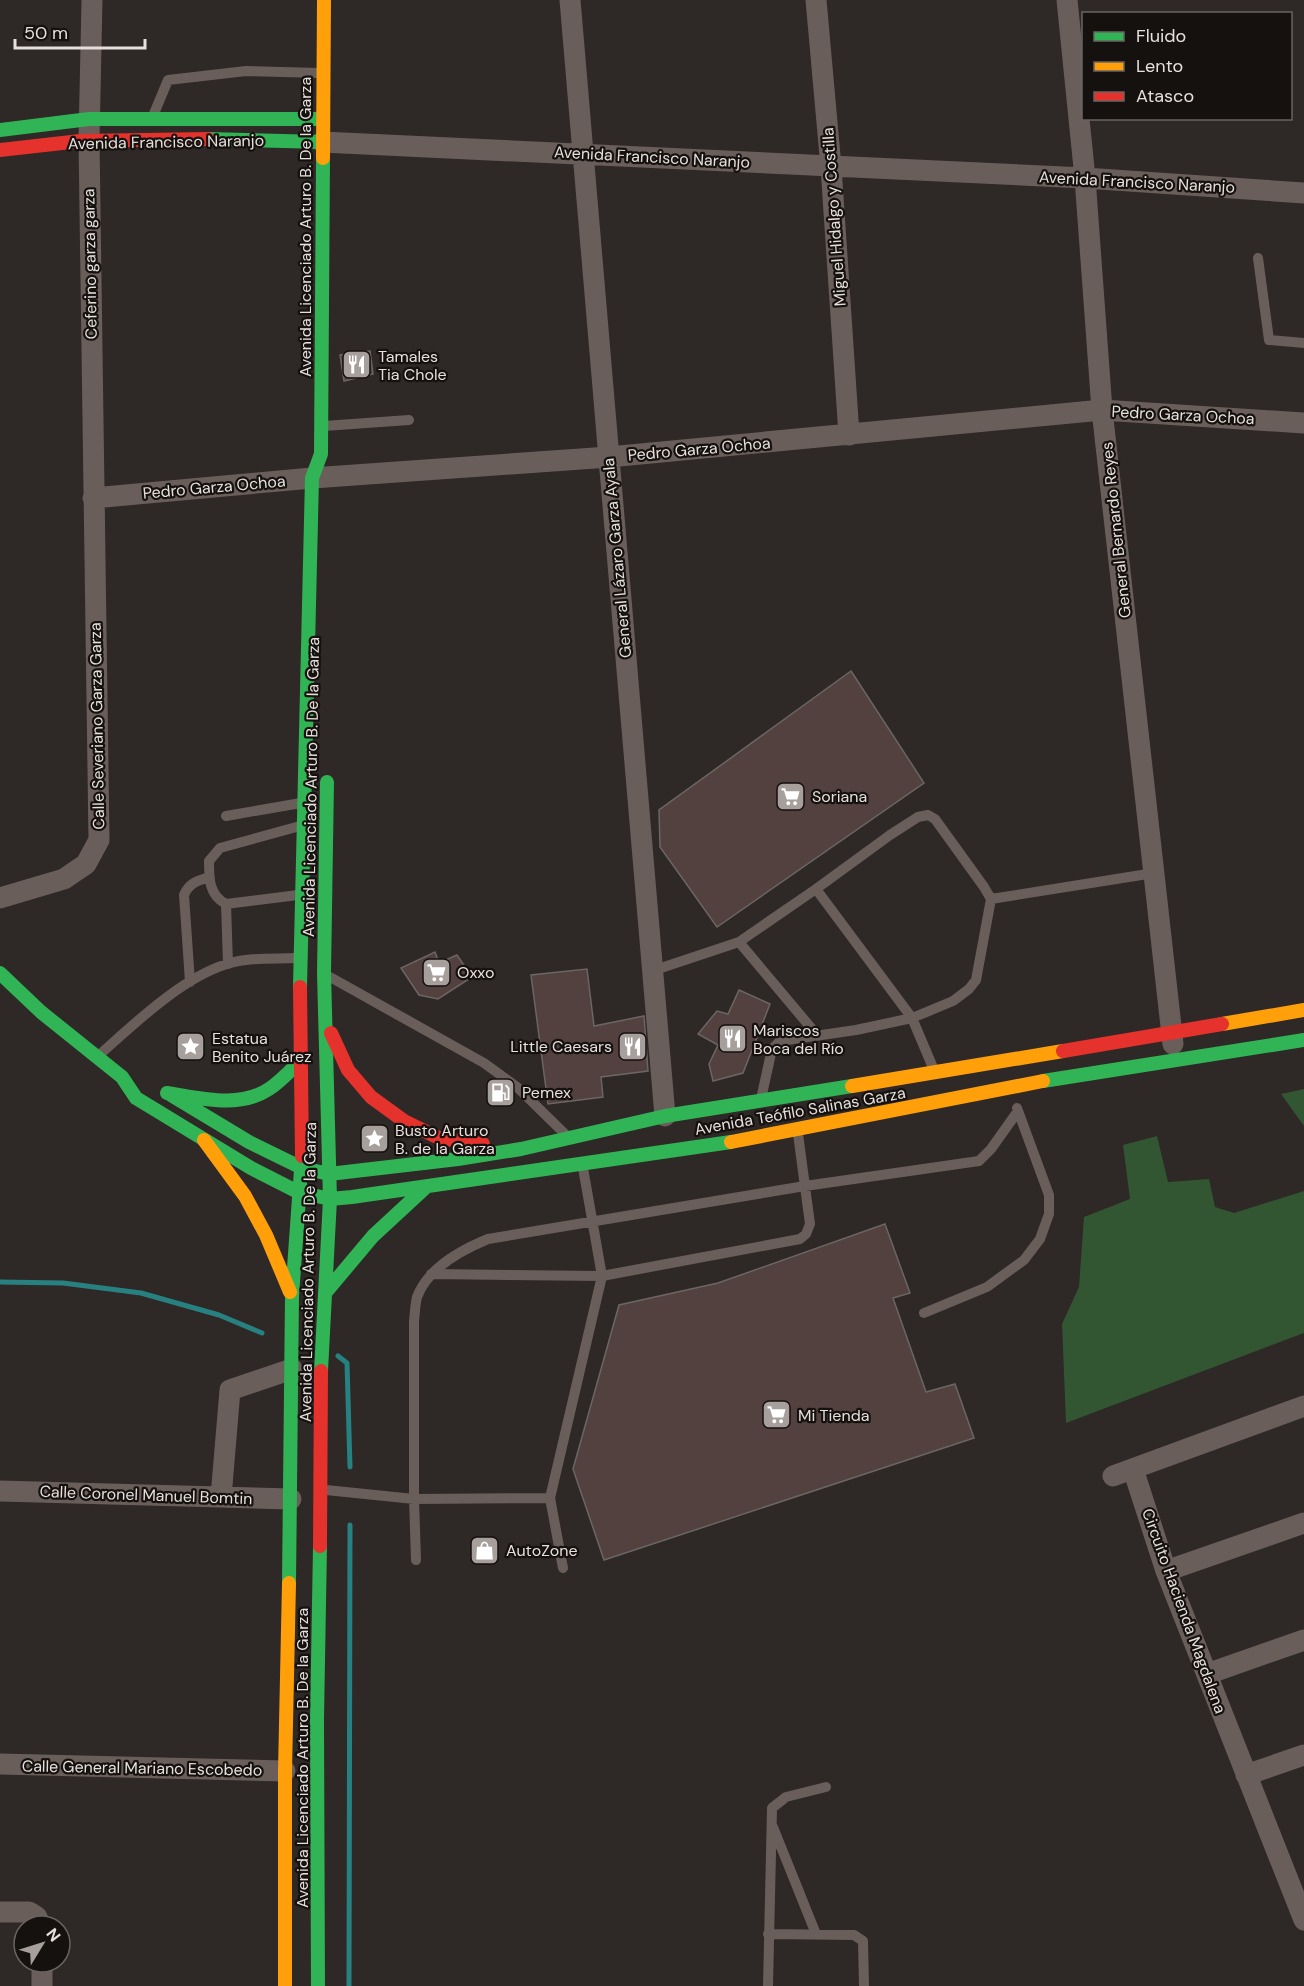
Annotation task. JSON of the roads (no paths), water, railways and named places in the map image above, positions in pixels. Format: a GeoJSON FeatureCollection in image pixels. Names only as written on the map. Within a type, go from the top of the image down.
{"type":"FeatureCollection","features":[{"type":"Feature","properties":{"kind":"main road","name":"Avenida Licenciado Arturo B. De la Garza"},"geometry":{"type":"LineString","coordinates":[[285,1986],[296,1785],[289,1532],[301,1506],[292,1432],[291,1296],[302,1168],[299,1019],[301,894],[304,803],[325,482],[321,454],[324,0]]}},
{"type":"Feature","properties":{"kind":"main road","name":"Avenida Francisco Naranjo"},"geometry":{"type":"LineString","coordinates":[[0,150],[151,119],[322,119]]}},
{"type":"Feature","properties":{"kind":"main road","name":"Avenida Francisco Naranjo"},"geometry":{"type":"LineString","coordinates":[[0,130],[89,130],[191,138],[322,142]]}},
{"type":"Feature","properties":{"kind":"main road","name":"Avenida Licenciado Arturo B. De la Garza"},"geometry":{"type":"LineString","coordinates":[[318,1986],[317,1719],[321,1360],[330,1199],[324,973],[328,773]]}},
{"type":"Feature","properties":{"kind":"main road"},"geometry":{"type":"LineString","coordinates":[[0,973],[41,1012],[97,1058],[122,1077],[138,1080]]}},
{"type":"Feature","properties":{"kind":"main road","name":"Avenida Teófilo Salinas Garza"},"geometry":{"type":"LineString","coordinates":[[122,1077],[136,1098],[251,1168],[300,1192],[330,1199],[582,1165],[739,1123],[760,1102],[1304,1010]]}},
{"type":"Feature","properties":{"kind":"main road"},"geometry":{"type":"LineString","coordinates":[[326,1022],[348,1070],[371,1097],[404,1121],[439,1138],[521,1149]]}},
{"type":"Feature","properties":{"kind":"main road","name":"Avenida Teófilo Salinas Garza"},"geometry":{"type":"LineString","coordinates":[[301,1060],[277,1083],[258,1095],[236,1100],[218,1100],[162,1090],[249,1142],[302,1168],[329,1174],[521,1149],[665,1116],[797,1130],[1073,1075],[1304,1040]]}},
{"type":"Feature","properties":{"kind":"main road"},"geometry":{"type":"LineString","coordinates":[[204,1140],[245,1196],[266,1235],[291,1296]]}},
{"type":"Feature","properties":{"kind":"main road"},"geometry":{"type":"LineString","coordinates":[[326,1292],[357,1251],[384,1223],[426,1187]]}},
{"type":"Feature","properties":{"kind":"main road"},"geometry":{"type":"LineString","coordinates":[[289,1532],[301,1506],[321,1490],[292,1432]]}},
{"type":"Feature","properties":{"kind":"main road"},"geometry":{"type":"LineString","coordinates":[[317,1719],[302,1744],[296,1785],[317,1812]]}},
{"type":"Feature","properties":{"kind":"street","name":"Ceferino garza garza"},"geometry":{"type":"LineString","coordinates":[[92,0],[89,130],[94,527]]}},
{"type":"Feature","properties":{"kind":"street","name":"General Lázaro Garza Ayala"},"geometry":{"type":"LineString","coordinates":[[570,0],[665,1116]]}},
{"type":"Feature","properties":{"kind":"street","name":"Miguel Hidalgo y Costilla"},"geometry":{"type":"LineString","coordinates":[[816,0],[831,167],[849,435]]}},
{"type":"Feature","properties":{"kind":"street","name":"General Bernardo Reyes"},"geometry":{"type":"LineString","coordinates":[[1067,0],[1085,178],[1102,410],[1175,1059]]}},
{"type":"Feature","properties":{"kind":"street","name":"Avenida Francisco Naranjo"},"geometry":{"type":"LineString","coordinates":[[322,142],[1085,178],[1304,192]]}},
{"type":"Feature","properties":{"kind":"street","name":"Pedro Garza Ochoa"},"geometry":{"type":"LineString","coordinates":[[93,498],[325,482],[609,458],[1102,410],[1304,423]]}},
{"type":"Feature","properties":{"kind":"street","name":"Calle Severiano Garza Garza"},"geometry":{"type":"LineString","coordinates":[[0,898],[64,879],[86,864],[99,840],[94,527]]}},
{"type":"Feature","properties":{"kind":"street"},"geometry":{"type":"LineString","coordinates":[[221,1497],[230,1390],[292,1369]]}},
{"type":"Feature","properties":{"kind":"street"},"geometry":{"type":"LineString","coordinates":[[1113,1476],[1304,1407]]}},
{"type":"Feature","properties":{"kind":"street","name":"Circuito Hacienda Magdalena"},"geometry":{"type":"LineString","coordinates":[[1133,1469],[1166,1571],[1246,1775],[1296,1875],[1304,1920]]}},
{"type":"Feature","properties":{"kind":"street","name":"Calle Coronel Manuel Bomtin"},"geometry":{"type":"LineString","coordinates":[[0,1491],[221,1497],[301,1506]]}},
{"type":"Feature","properties":{"kind":"street"},"geometry":{"type":"LineString","coordinates":[[1166,1571],[1304,1523]]}},
{"type":"Feature","properties":{"kind":"street"},"geometry":{"type":"LineString","coordinates":[[1207,1674],[1304,1640]]}},
{"type":"Feature","properties":{"kind":"street"},"geometry":{"type":"LineString","coordinates":[[1246,1775],[1304,1755]]}},
{"type":"Feature","properties":{"kind":"street","name":"Calle General Mariano Escobedo"},"geometry":{"type":"LineString","coordinates":[[0,1764],[296,1785]]}},
{"type":"Feature","properties":{"kind":"street"},"geometry":{"type":"LineString","coordinates":[[0,1912],[32,1914]]}},
{"type":"Feature","properties":{"kind":"lane"},"geometry":{"type":"LineString","coordinates":[[151,119],[168,80],[246,71],[322,73]]}},
{"type":"Feature","properties":{"kind":"lane"},"geometry":{"type":"LineString","coordinates":[[1258,258],[1269,340],[1304,343]]}},
{"type":"Feature","properties":{"kind":"lane"},"geometry":{"type":"LineString","coordinates":[[321,427],[409,420]]}},
{"type":"Feature","properties":{"kind":"lane"},"geometry":{"type":"LineString","coordinates":[[226,816],[304,803]]}},
{"type":"Feature","properties":{"kind":"lane"},"geometry":{"type":"LineString","coordinates":[[652,971],[739,942],[890,835],[918,818],[928,815],[936,819],[991,899],[976,980],[953,1001],[912,1018],[856,1030],[780,1041],[772,1049],[760,1102]]}},
{"type":"Feature","properties":{"kind":"lane"},"geometry":{"type":"LineString","coordinates":[[301,894],[226,904],[213,894],[208,861],[220,848],[304,825]]}},
{"type":"Feature","properties":{"kind":"lane"},"geometry":{"type":"LineString","coordinates":[[991,899],[1154,873]]}},
{"type":"Feature","properties":{"kind":"lane"},"geometry":{"type":"LineString","coordinates":[[190,982],[184,895],[187,887],[209,877]]}},
{"type":"Feature","properties":{"kind":"lane"},"geometry":{"type":"LineString","coordinates":[[816,889],[912,1018],[935,1072]]}},
{"type":"Feature","properties":{"kind":"lane"},"geometry":{"type":"LineString","coordinates":[[226,904],[228,964]]}},
{"type":"Feature","properties":{"kind":"lane"},"geometry":{"type":"LineString","coordinates":[[739,942],[817,1035]]}},
{"type":"Feature","properties":{"kind":"lane"},"geometry":{"type":"LineString","coordinates":[[97,1058],[132,1026],[204,973],[228,964],[301,958],[484,1064],[517,1087],[568,1138]]}},
{"type":"Feature","properties":{"kind":"lane"},"geometry":{"type":"LineString","coordinates":[[924,1313],[987,1287],[1024,1260],[1041,1239],[1049,1214],[1049,1195],[1009,1088]]}},
{"type":"Feature","properties":{"kind":"lane"},"geometry":{"type":"LineString","coordinates":[[417,1560],[414,1499],[414,1320],[416,1300],[431,1274],[471,1246],[488,1239],[805,1186],[979,1161],[991,1149],[1018,1111]]}},
{"type":"Feature","properties":{"kind":"lane"},"geometry":{"type":"LineString","coordinates":[[431,1274],[602,1276],[800,1239],[806,1234],[810,1224],[797,1130]]}},
{"type":"Feature","properties":{"kind":"lane"},"geometry":{"type":"LineString","coordinates":[[563,1568],[550,1498],[602,1276],[582,1165]]}},
{"type":"Feature","properties":{"kind":"lane"},"geometry":{"type":"LineString","coordinates":[[321,1490],[414,1499],[550,1498]]}},
{"type":"Feature","properties":{"kind":"lane"},"geometry":{"type":"LineString","coordinates":[[768,1986],[772,1808],[786,1797],[826,1787]]}},
{"type":"Feature","properties":{"kind":"lane"},"geometry":{"type":"LineString","coordinates":[[771,1821],[816,1934]]}},
{"type":"Feature","properties":{"kind":"lane"},"geometry":{"type":"LineString","coordinates":[[768,1934],[854,1935],[863,1941],[864,1986]]}},
{"type":"Feature","properties":{"kind":"waterway"},"geometry":{"type":"LineString","coordinates":[[0,1282],[63,1283],[141,1293],[219,1315],[262,1333]]}},
{"type":"Feature","properties":{"kind":"waterway"},"geometry":{"type":"LineString","coordinates":[[338,1356],[347,1363],[350,1467]]}},
{"type":"Feature","properties":{"kind":"waterway"},"geometry":{"type":"LineString","coordinates":[[349,1986],[350,1525]]}},
{"type":"Feature","properties":{"kind":"place","name":"Tamales Tia Chole"},"geometry":{"type":"Point","coordinates":[357,365]}},
{"type":"Feature","properties":{"kind":"place","name":"Soriana"},"geometry":{"type":"Point","coordinates":[791,796]}},
{"type":"Feature","properties":{"kind":"place","name":"Oxxo"},"geometry":{"type":"Point","coordinates":[436,972]}},
{"type":"Feature","properties":{"kind":"place","name":"Mariscos Boca del Río"},"geometry":{"type":"Point","coordinates":[732,1039]}},
{"type":"Feature","properties":{"kind":"place","name":"Little Caesars"},"geometry":{"type":"Point","coordinates":[633,1046]}},
{"type":"Feature","properties":{"kind":"place","name":"Estatua Benito Juárez"},"geometry":{"type":"Point","coordinates":[191,1047]}},
{"type":"Feature","properties":{"kind":"place","name":"Pemex"},"geometry":{"type":"Point","coordinates":[501,1092]}},
{"type":"Feature","properties":{"kind":"place","name":"Busto Arturo B. de la Garza"},"geometry":{"type":"Point","coordinates":[374,1139]}},
{"type":"Feature","properties":{"kind":"place","name":"Mi Tienda"},"geometry":{"type":"Point","coordinates":[777,1415]}},
{"type":"Feature","properties":{"kind":"place","name":"AutoZone"},"geometry":{"type":"Point","coordinates":[485,1550]}}]}
